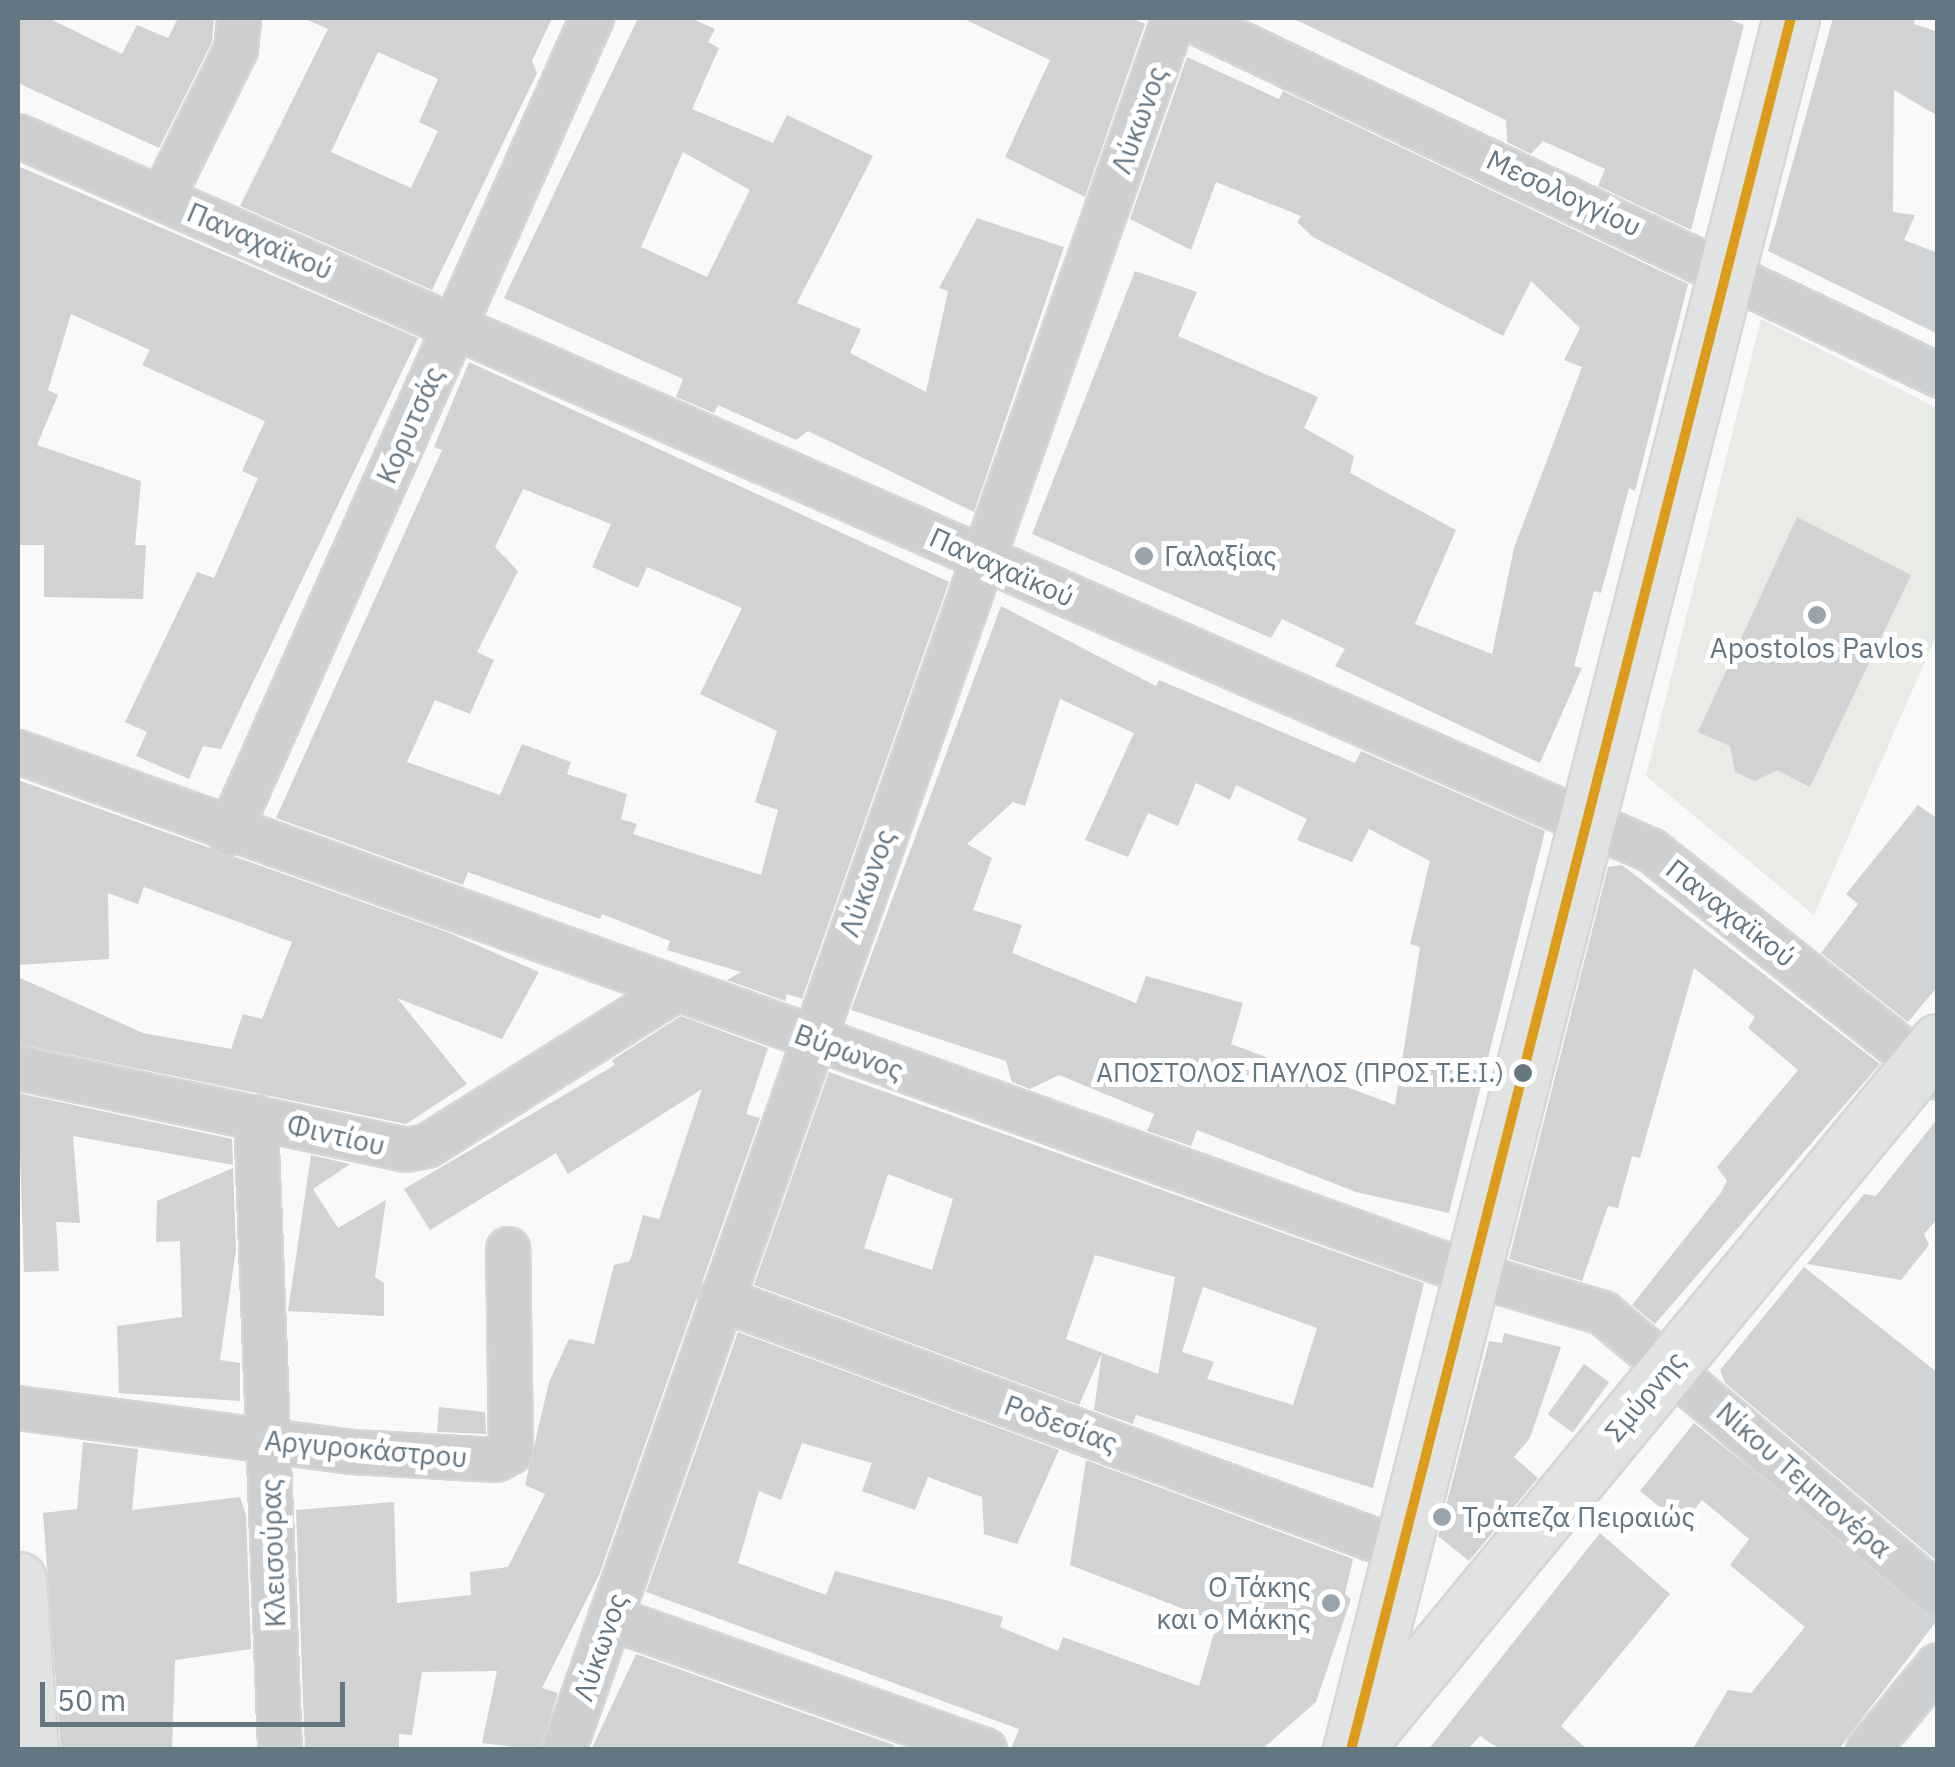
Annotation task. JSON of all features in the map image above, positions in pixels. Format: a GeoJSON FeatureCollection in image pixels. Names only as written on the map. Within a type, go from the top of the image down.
{"type":"FeatureCollection","features":[{"type":"Feature","properties":{"kind":"street"},"geometry":{"type":"LineString","coordinates":[[162,198],[236,49],[239,18]]}},
{"type":"Feature","properties":{"kind":"street","name":"Κορυτσάς"},"geometry":{"type":"LineString","coordinates":[[229,833],[592,18]]}},
{"type":"Feature","properties":{"kind":"street","name":"Λύκωνος"},"geometry":{"type":"LineString","coordinates":[[564,1750],[811,1038],[1174,18]]}},
{"type":"Feature","properties":{"kind":"street","name":"Μεσολογγίου"},"geometry":{"type":"LineString","coordinates":[[1187,18],[1727,269],[1938,375]]}},
{"type":"Feature","properties":{"kind":"street"},"geometry":{"type":"LineString","coordinates":[[1352,1750],[1791,18]]}},
{"type":"Feature","properties":{"kind":"street","name":"Παναχαϊκού"},"geometry":{"type":"LineString","coordinates":[[18,136],[1587,822],[1676,867],[1932,1061]]}},
{"type":"Feature","properties":{"kind":"street","name":"Βύρωνος"},"geometry":{"type":"LineString","coordinates":[[18,752],[229,833],[1472,1274],[1603,1313],[1670,1366]]}},
{"type":"Feature","properties":{"kind":"street","name":"Φιντίου"},"geometry":{"type":"LineString","coordinates":[[18,1068],[406,1150],[427,1146],[674,991]]}},
{"type":"Feature","properties":{"kind":"street","name":"Σμύρνης"},"geometry":{"type":"LineString","coordinates":[[1352,1750],[1670,1366],[1932,1061]]}},
{"type":"Feature","properties":{"kind":"street","name":"Κλεισούρας"},"geometry":{"type":"LineString","coordinates":[[256,1117],[280,1750]]}},
{"type":"Feature","properties":{"kind":"street","name":"Αργυροκάστρου"},"geometry":{"type":"LineString","coordinates":[[18,1408],[268,1440],[472,1460],[511,1452],[508,1249]]}},
{"type":"Feature","properties":{"kind":"street","name":"Ροδεσίας"},"geometry":{"type":"LineString","coordinates":[[720,1299],[1402,1550]]}},
{"type":"Feature","properties":{"kind":"street","name":"Νίκου Τεμπονέρα"},"geometry":{"type":"LineString","coordinates":[[1670,1366],[1938,1595]]}},
{"type":"Feature","properties":{"kind":"street"},"geometry":{"type":"LineString","coordinates":[[18,1580],[30,1750]]}},
{"type":"Feature","properties":{"kind":"street"},"geometry":{"type":"LineString","coordinates":[[610,1618],[985,1750]]}},
{"type":"Feature","properties":{"kind":"street"},"geometry":{"type":"LineString","coordinates":[[1868,1750],[1938,1665]]}},
{"type":"Feature","properties":{"kind":"shaded area"},"geometry":{"type":"Polygon","coordinates":[[[1761,319],[1937,408],[1937,634],[1814,915],[1646,776],[1761,319]]]}},
{"type":"Feature","properties":{"kind":"building"},"geometry":{"type":"Polygon","coordinates":[[[18,18],[48,18],[122,54],[137,25],[168,38],[178,18],[214,18],[212,42],[159,148],[18,83],[18,18]]]}},
{"type":"Feature","properties":{"kind":"building"},"geometry":{"type":"Polygon","coordinates":[[[303,18],[552,18],[532,61],[537,73],[432,290],[240,206],[328,29],[303,18]],[[378,52],[331,152],[411,188],[438,131],[419,122],[438,79],[378,52]]]}},
{"type":"Feature","properties":{"kind":"building"},"geometry":{"type":"Polygon","coordinates":[[[638,18],[690,18],[715,29],[708,42],[719,48],[692,109],[773,143],[787,115],[873,156],[797,303],[861,329],[850,353],[926,392],[948,291],[939,288],[977,218],[1064,247],[974,512],[808,431],[796,440],[718,405],[714,413],[676,397],[683,379],[504,298],[638,18]],[[683,152],[641,247],[707,277],[750,190],[683,152]]]}},
{"type":"Feature","properties":{"kind":"building"},"geometry":{"type":"Polygon","coordinates":[[[962,18],[1132,18],[1145,24],[1085,197],[1005,157],[1050,60],[962,18]]]}},
{"type":"Feature","properties":{"kind":"building"},"geometry":{"type":"Polygon","coordinates":[[[1292,18],[1726,18],[1744,25],[1691,230],[1598,186],[1605,169],[1543,141],[1531,154],[1507,142],[1506,120],[1292,18]]]}},
{"type":"Feature","properties":{"kind":"building"},"geometry":{"type":"Polygon","coordinates":[[[1833,18],[1915,18],[1914,24],[1938,32],[1938,116],[1894,90],[1893,212],[1915,215],[1904,240],[1938,253],[1938,334],[1768,251],[1833,18]]]}},
{"type":"Feature","properties":{"kind":"building"},"geometry":{"type":"Polygon","coordinates":[[[1187,57],[1279,99],[1283,91],[1688,284],[1635,491],[1629,488],[1601,593],[1594,591],[1574,666],[1582,668],[1540,763],[1335,666],[1345,649],[1282,619],[1271,638],[1032,534],[1135,271],[1197,292],[1178,336],[1318,397],[1304,428],[1354,456],[1350,473],[1456,530],[1415,624],[1492,654],[1514,548],[1582,367],[1564,360],[1580,328],[1531,281],[1503,336],[1313,237],[1297,222],[1301,216],[1216,182],[1191,250],[1130,219],[1187,57]]]}},
{"type":"Feature","properties":{"kind":"building"},"geometry":{"type":"Polygon","coordinates":[[[18,166],[418,338],[221,749],[203,746],[189,779],[136,756],[147,732],[125,722],[197,572],[214,578],[258,478],[242,471],[265,421],[142,365],[150,350],[71,314],[48,390],[58,395],[37,445],[141,481],[135,545],[146,545],[143,599],[44,597],[44,545],[18,545],[18,166]]]}},
{"type":"Feature","properties":{"kind":"building"},"geometry":{"type":"Polygon","coordinates":[[[469,362],[949,582],[802,999],[787,994],[785,1001],[727,980],[741,972],[667,950],[670,941],[602,914],[600,919],[468,872],[463,885],[276,818],[442,450],[434,447],[469,362]],[[523,489],[495,547],[518,571],[477,652],[494,660],[470,714],[435,700],[407,762],[500,795],[522,744],[571,762],[567,774],[627,794],[621,819],[637,824],[633,834],[761,875],[778,810],[755,802],[777,731],[700,694],[742,608],[647,567],[638,588],[592,567],[611,524],[523,489]]]}},
{"type":"Feature","properties":{"kind":"building"},"geometry":{"type":"Polygon","coordinates":[[[1797,517],[1911,575],[1810,787],[1777,770],[1755,781],[1735,772],[1730,746],[1698,732],[1797,517]]]}},
{"type":"Feature","properties":{"kind":"building"},"geometry":{"type":"Polygon","coordinates":[[[1001,606],[1156,686],[1159,680],[1355,763],[1361,751],[1545,831],[1449,1213],[1356,1192],[1197,1130],[1191,1146],[1147,1131],[1154,1114],[1059,1075],[1030,1089],[1012,1082],[1006,1061],[851,1010],[1001,606]],[[1060,699],[1025,806],[1013,802],[967,844],[992,858],[973,910],[1022,925],[1012,953],[1136,1003],[1146,976],[1243,1003],[1231,1044],[1395,1105],[1420,947],[1410,944],[1430,861],[1369,829],[1352,862],[1297,840],[1307,819],[1236,785],[1230,800],[1196,783],[1178,826],[1148,813],[1128,857],[1085,840],[1134,733],[1060,699]]]}},
{"type":"Feature","properties":{"kind":"building"},"geometry":{"type":"Polygon","coordinates":[[[18,780],[447,932],[539,972],[502,1039],[397,998],[467,1084],[406,1124],[18,1044],[18,977],[143,1033],[231,1049],[243,1014],[262,1019],[292,942],[144,887],[138,904],[108,893],[109,959],[18,965],[18,780]]]}},
{"type":"Feature","properties":{"kind":"building"},"geometry":{"type":"Polygon","coordinates":[[[1918,805],[1938,819],[1938,986],[1908,1022],[1821,953],[1858,904],[1846,894],[1918,805]]]}},
{"type":"Feature","properties":{"kind":"building"},"geometry":{"type":"Polygon","coordinates":[[[1622,865],[1880,1064],[1655,1324],[1632,1305],[1720,1194],[1727,1181],[1717,1167],[1798,1070],[1748,1028],[1755,1017],[1694,968],[1640,1158],[1632,1156],[1618,1208],[1608,1206],[1582,1281],[1509,1259],[1608,867],[1622,865]]]}},
{"type":"Feature","properties":{"kind":"building"},"geometry":{"type":"Polygon","coordinates":[[[681,1016],[768,1048],[746,1114],[760,1118],[599,1575],[542,1688],[558,1693],[540,1750],[482,1743],[497,1671],[422,1672],[412,1735],[399,1734],[399,1750],[305,1750],[296,1510],[394,1502],[397,1603],[471,1595],[470,1572],[508,1567],[545,1494],[525,1485],[549,1382],[569,1339],[594,1344],[614,1265],[630,1261],[643,1215],[659,1219],[702,1089],[568,1174],[556,1153],[430,1230],[404,1189],[615,1065],[612,1060],[681,1016]]]}},
{"type":"Feature","properties":{"kind":"building"},"geometry":{"type":"Polygon","coordinates":[[[829,1072],[1424,1283],[1373,1488],[1136,1415],[1133,1424],[1094,1410],[1102,1353],[1079,1405],[754,1285],[829,1072]],[[888,1174],[864,1248],[932,1270],[953,1199],[888,1174]],[[1095,1255],[1066,1339],[1158,1374],[1175,1277],[1095,1255]],[[1203,1287],[1182,1352],[1214,1362],[1207,1379],[1293,1405],[1317,1328],[1203,1287]]]}},
{"type":"Feature","properties":{"kind":"building"},"geometry":{"type":"Polygon","coordinates":[[[18,1093],[232,1139],[233,1165],[73,1136],[80,1223],[56,1222],[59,1271],[24,1272],[18,1093]]]}},
{"type":"Feature","properties":{"kind":"building"},"geometry":{"type":"Polygon","coordinates":[[[1938,1118],[1938,1218],[1924,1234],[1929,1245],[1901,1280],[1807,1264],[1864,1194],[1876,1196],[1938,1118]]]}},
{"type":"Feature","properties":{"kind":"building"},"geometry":{"type":"Polygon","coordinates":[[[311,1155],[350,1164],[313,1189],[338,1228],[386,1200],[375,1277],[384,1283],[384,1316],[288,1311],[311,1155]]]}},
{"type":"Feature","properties":{"kind":"building"},"geometry":{"type":"Polygon","coordinates":[[[233,1168],[236,1249],[220,1360],[240,1363],[240,1401],[119,1393],[117,1326],[182,1317],[180,1241],[156,1242],[157,1201],[233,1168]]]}},
{"type":"Feature","properties":{"kind":"building"},"geometry":{"type":"Polygon","coordinates":[[[1804,1267],[1938,1373],[1938,1562],[1725,1383],[1720,1370],[1804,1267]]]}},
{"type":"Feature","properties":{"kind":"building"},"geometry":{"type":"Polygon","coordinates":[[[738,1332],[1059,1450],[1017,1544],[984,1534],[982,1497],[928,1477],[915,1510],[862,1491],[872,1463],[802,1443],[781,1500],[759,1491],[738,1563],[826,1595],[835,1571],[956,1603],[1003,1617],[1000,1627],[1058,1651],[1063,1637],[1199,1686],[1217,1622],[1070,1565],[1086,1460],[1353,1559],[1345,1594],[1351,1599],[1316,1702],[1261,1750],[1011,1749],[1019,1729],[646,1592],[738,1332]]]}},
{"type":"Feature","properties":{"kind":"building"},"geometry":{"type":"Polygon","coordinates":[[[1504,1333],[1561,1347],[1530,1438],[1514,1457],[1538,1478],[1469,1561],[1438,1536],[1489,1341],[1502,1343],[1504,1333]]]}},
{"type":"Feature","properties":{"kind":"building"},"geometry":{"type":"Polygon","coordinates":[[[1584,1364],[1609,1382],[1573,1432],[1548,1414],[1584,1364]]]}},
{"type":"Feature","properties":{"kind":"building"},"geometry":{"type":"Polygon","coordinates":[[[439,1407],[485,1412],[486,1434],[437,1432],[439,1407]]]}},
{"type":"Feature","properties":{"kind":"building"},"geometry":{"type":"Polygon","coordinates":[[[1694,1423],[1938,1619],[1838,1750],[1692,1750],[1728,1690],[1751,1693],[1805,1627],[1730,1565],[1749,1539],[1702,1500],[1682,1525],[1640,1491],[1694,1423]]]}},
{"type":"Feature","properties":{"kind":"building"},"geometry":{"type":"Polygon","coordinates":[[[83,1442],[138,1449],[132,1510],[240,1497],[246,1515],[251,1649],[175,1660],[172,1750],[61,1750],[43,1513],[77,1509],[83,1442]]]}},
{"type":"Feature","properties":{"kind":"building"},"geometry":{"type":"Polygon","coordinates":[[[1600,1533],[1670,1594],[1561,1726],[1588,1750],[1501,1750],[1480,1736],[1467,1750],[1428,1750],[1600,1533]]]}},
{"type":"Feature","properties":{"kind":"building"},"geometry":{"type":"Polygon","coordinates":[[[636,1654],[894,1745],[893,1750],[591,1750],[636,1654]]]}},
{"type":"Feature","properties":{"kind":"transit line"},"geometry":{"type":"LineString","coordinates":[[1351,1750],[1791,18]]}},
{"type":"Feature","properties":{"kind":"place","name":"Γαλαξίας"},"geometry":{"type":"Point","coordinates":[1144,556]}},
{"type":"Feature","properties":{"kind":"place","name":"Apostolos Pavlos"},"geometry":{"type":"Point","coordinates":[1817,615]}},
{"type":"Feature","properties":{"kind":"place","name":"ΑΠΟΣΤΟΛΟΣ ΠΑΥΛΟΣ (ΠΡΟΣ Τ.Ε.Ι.)"},"geometry":{"type":"Point","coordinates":[1523,1073]}},
{"type":"Feature","properties":{"kind":"place","name":"Τράπεζα Πειραιώς"},"geometry":{"type":"Point","coordinates":[1442,1517]}},
{"type":"Feature","properties":{"kind":"place","name":"Ο Τάκης και ο Μάκης"},"geometry":{"type":"Point","coordinates":[1331,1603]}}]}
